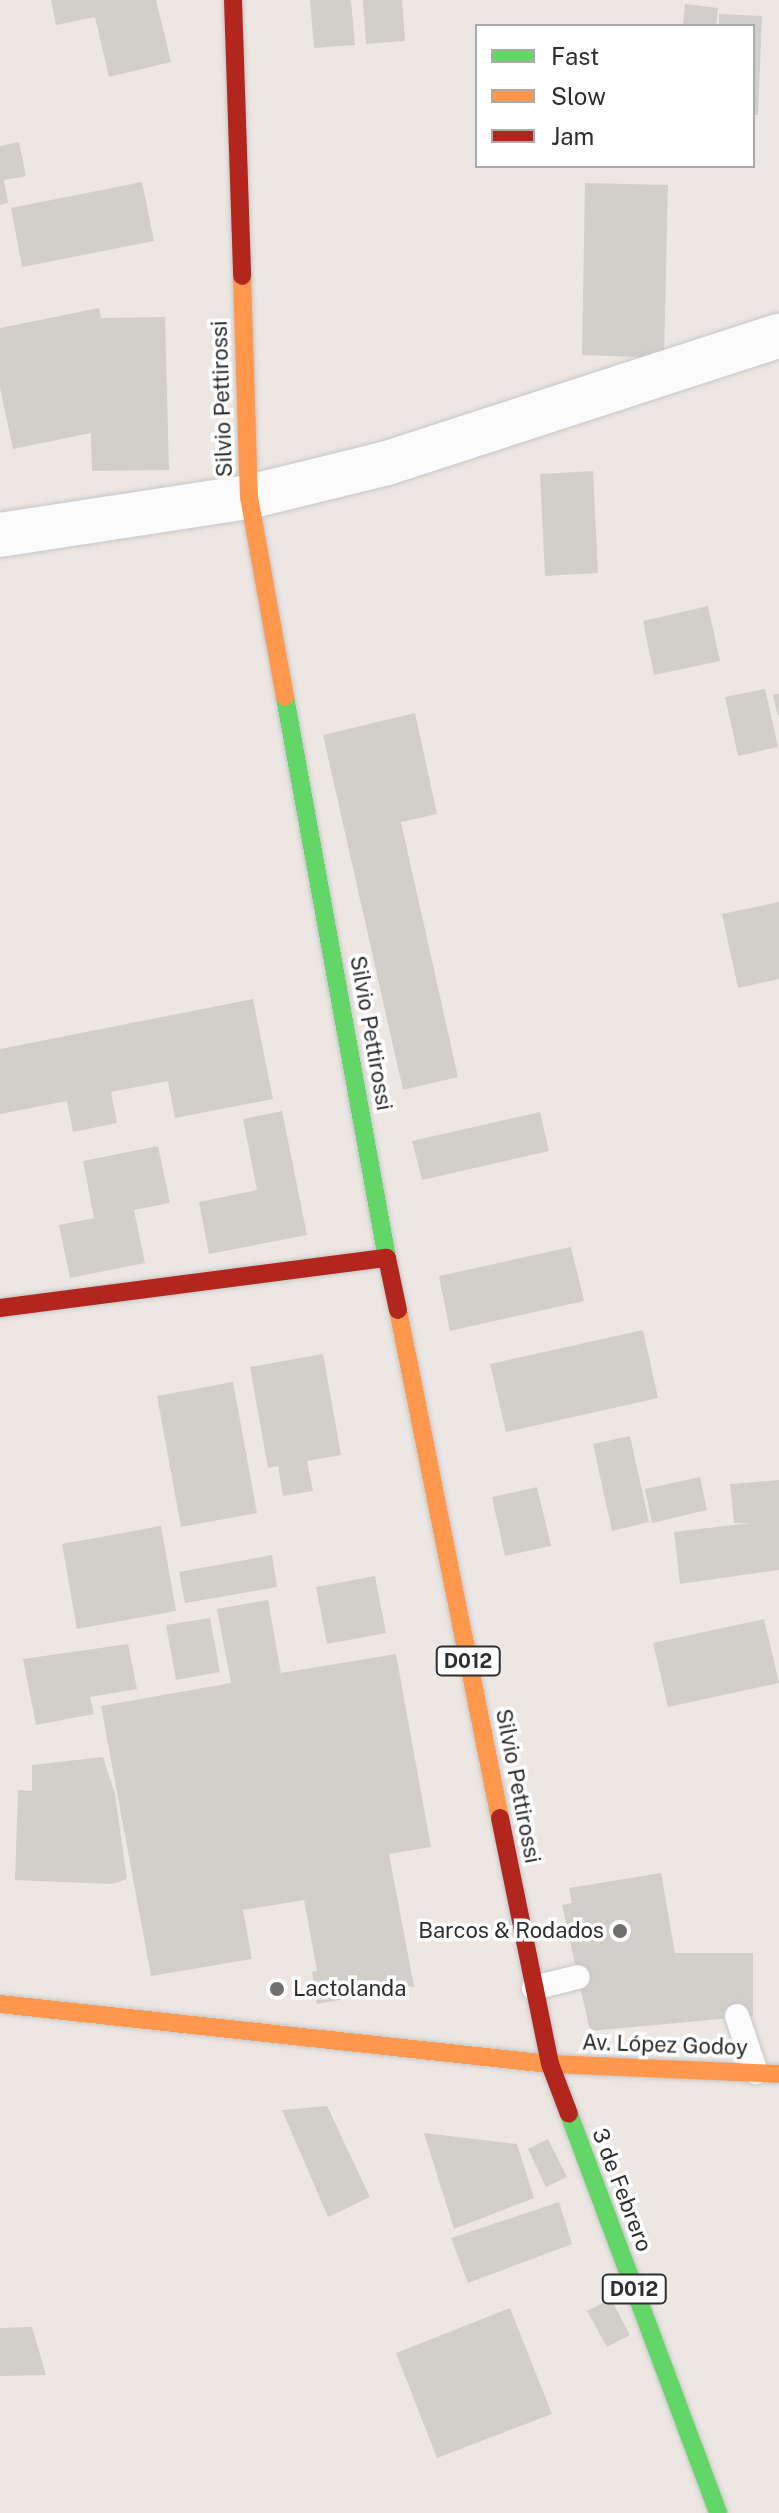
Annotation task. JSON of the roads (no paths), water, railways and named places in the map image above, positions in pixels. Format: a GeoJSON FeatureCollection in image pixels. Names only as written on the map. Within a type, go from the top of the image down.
{"type":"FeatureCollection","features":[{"type":"Feature","properties":{"kind":"main road","name":"Silvio Pettirossi"},"geometry":{"type":"LineString","coordinates":[[233,0],[249,497],[387,1258],[550,2064]]}},
{"type":"Feature","properties":{"kind":"main road"},"geometry":{"type":"LineString","coordinates":[[0,1308],[387,1258]]}},
{"type":"Feature","properties":{"kind":"main road","name":"Av. López Godoy"},"geometry":{"type":"LineString","coordinates":[[0,2004],[550,2064],[768,2073]]}},
{"type":"Feature","properties":{"kind":"main road","name":"3 de Febrero"},"geometry":{"type":"LineString","coordinates":[[550,2064],[718,2513]]}},
{"type":"Feature","properties":{"kind":"street"},"geometry":{"type":"LineString","coordinates":[[0,535],[249,497],[387,463],[779,336]]}},
{"type":"Feature","properties":{"kind":"lane"},"geometry":{"type":"LineString","coordinates":[[534,1988],[578,1977]]}},
{"type":"Feature","properties":{"kind":"lane"},"geometry":{"type":"LineString","coordinates":[[737,2016],[768,2073]]}},
{"type":"Feature","properties":{"kind":"place","name":"Barcos & Rodados"},"geometry":{"type":"Point","coordinates":[620,1931]}},
{"type":"Feature","properties":{"kind":"place","name":"Lactolanda"},"geometry":{"type":"Point","coordinates":[277,1989]}}]}
